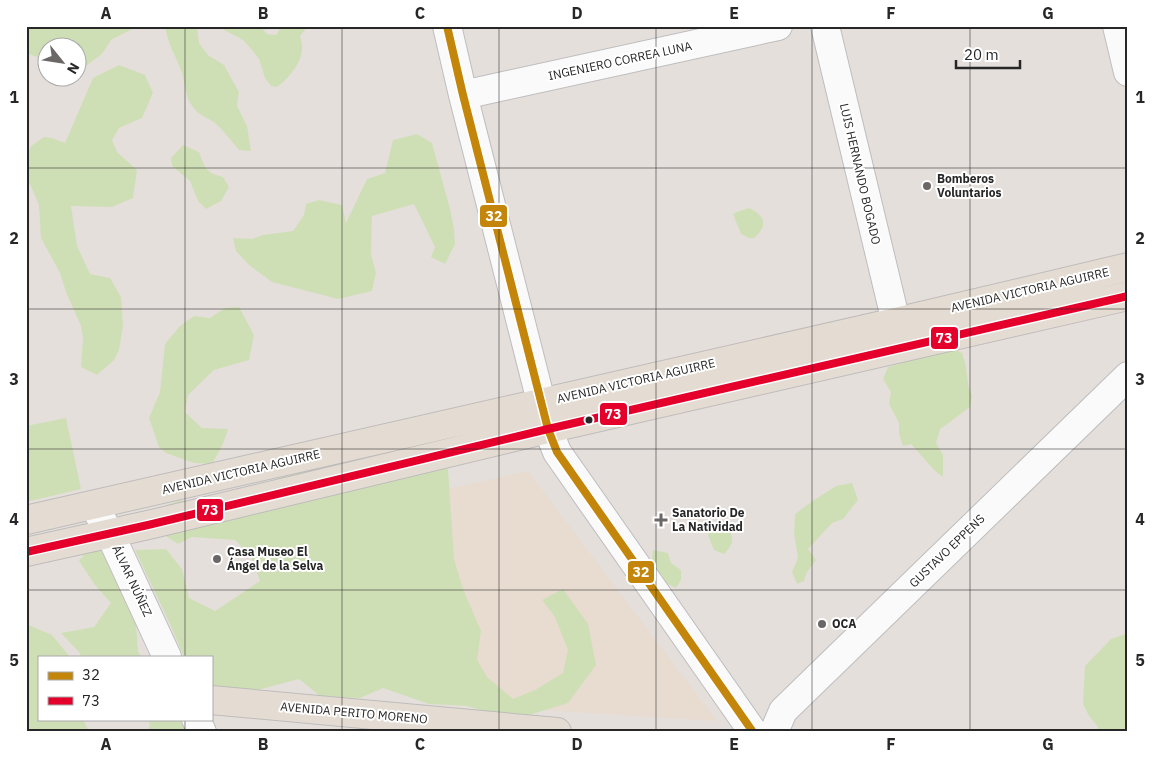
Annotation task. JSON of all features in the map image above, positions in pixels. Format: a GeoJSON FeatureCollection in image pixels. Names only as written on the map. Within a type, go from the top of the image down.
{"type":"FeatureCollection","features":[{"type":"Feature","properties":{"kind":"main road","name":"AVENIDA VICTORIA AGUIRRE"},"geometry":{"type":"LineString","coordinates":[[26,520],[896,322],[1128,267]]}},
{"type":"Feature","properties":{"kind":"main road"},"geometry":{"type":"LineString","coordinates":[[26,552],[110,534],[548,429],[1128,296]]}},
{"type":"Feature","properties":{"kind":"main road","name":"AVENIDA PERITO MORENO"},"geometry":{"type":"LineString","coordinates":[[212,700],[557,732]]}},
{"type":"Feature","properties":{"kind":"street"},"geometry":{"type":"LineString","coordinates":[[448,26],[463,95],[548,429],[557,452],[753,732]]}},
{"type":"Feature","properties":{"kind":"street","name":"INGENIERO CORREA LUNA"},"geometry":{"type":"LineString","coordinates":[[463,95],[778,26]]}},
{"type":"Feature","properties":{"kind":"street","name":"LUIS HERNANDO BOGADO"},"geometry":{"type":"LineString","coordinates":[[825,26],[896,322]]}},
{"type":"Feature","properties":{"kind":"street"},"geometry":{"type":"LineString","coordinates":[[1117,26],[1128,72]]}},
{"type":"Feature","properties":{"kind":"street","name":"GUSTAVO EPPENS"},"geometry":{"type":"LineString","coordinates":[[774,732],[783,711],[1128,376]]}},
{"type":"Feature","properties":{"kind":"street","name":"ÁLVAR NÚÑEZ"},"geometry":{"type":"LineString","coordinates":[[94,506],[110,534],[167,656]]}},
{"type":"Feature","properties":{"kind":"street"},"geometry":{"type":"LineString","coordinates":[[196,720],[202,732]]}},
{"type":"Feature","properties":{"kind":"shaded area"},"geometry":{"type":"Polygon","coordinates":[[[528,471],[717,721],[446,704],[391,502],[528,471]]]}},
{"type":"Feature","properties":{"kind":"green space"},"geometry":{"type":"Polygon","coordinates":[[[26,26],[138,26],[111,40],[102,54],[88,64],[88,38],[38,38],[38,57],[29,54],[26,56],[26,26]]]}},
{"type":"Feature","properties":{"kind":"green space"},"geometry":{"type":"Polygon","coordinates":[[[165,26],[197,26],[199,43],[208,55],[224,65],[239,92],[237,106],[247,126],[251,151],[239,150],[215,123],[195,110],[190,103],[181,70],[169,43],[165,26]]]}},
{"type":"Feature","properties":{"kind":"green space"},"geometry":{"type":"Polygon","coordinates":[[[217,26],[260,26],[267,34],[276,35],[282,26],[308,26],[300,36],[302,53],[297,64],[290,75],[277,87],[271,86],[265,78],[259,59],[243,40],[217,26]]]}},
{"type":"Feature","properties":{"kind":"green space"},"geometry":{"type":"Polygon","coordinates":[[[119,65],[145,75],[153,93],[142,118],[119,128],[112,140],[117,152],[137,170],[133,198],[112,207],[71,206],[77,246],[90,274],[110,278],[121,297],[123,326],[119,350],[114,360],[97,375],[81,367],[83,338],[81,326],[60,273],[41,238],[39,205],[26,175],[26,158],[31,146],[44,137],[65,143],[93,78],[119,65]]]}},
{"type":"Feature","properties":{"kind":"green space"},"geometry":{"type":"Polygon","coordinates":[[[417,134],[432,143],[450,209],[455,244],[445,264],[431,257],[435,247],[414,204],[372,216],[371,254],[376,273],[372,291],[338,299],[272,282],[249,265],[236,251],[233,238],[252,239],[263,235],[293,231],[304,215],[306,204],[319,200],[342,205],[346,223],[367,179],[385,173],[393,140],[417,134]]]}},
{"type":"Feature","properties":{"kind":"green space"},"geometry":{"type":"Polygon","coordinates":[[[183,145],[199,152],[207,169],[223,177],[229,187],[221,201],[206,209],[198,201],[190,181],[172,166],[171,158],[183,145]]]}},
{"type":"Feature","properties":{"kind":"green space"},"geometry":{"type":"Polygon","coordinates":[[[749,208],[759,214],[763,222],[762,229],[754,238],[741,234],[733,214],[749,208]]]}},
{"type":"Feature","properties":{"kind":"green space"},"geometry":{"type":"Polygon","coordinates":[[[239,307],[254,335],[249,360],[214,370],[188,395],[185,412],[202,428],[228,429],[223,444],[212,464],[194,463],[166,453],[159,447],[149,418],[160,392],[165,344],[180,326],[194,316],[210,318],[225,308],[239,307]]]}},
{"type":"Feature","properties":{"kind":"green space"},"geometry":{"type":"Polygon","coordinates":[[[948,346],[962,353],[972,396],[970,407],[940,429],[936,443],[943,455],[943,477],[934,470],[911,444],[903,446],[899,434],[899,423],[889,404],[891,392],[883,379],[888,367],[900,364],[909,351],[948,346]]]}},
{"type":"Feature","properties":{"kind":"green space"},"geometry":{"type":"Polygon","coordinates":[[[66,418],[81,489],[26,502],[26,426],[66,418]]]}},
{"type":"Feature","properties":{"kind":"green space"},"geometry":{"type":"Polygon","coordinates":[[[341,449],[376,459],[422,459],[448,469],[454,559],[463,589],[481,631],[477,660],[487,677],[513,699],[535,690],[563,673],[568,650],[555,617],[542,600],[563,589],[588,624],[596,665],[568,703],[513,720],[467,706],[429,704],[383,688],[360,698],[320,696],[299,679],[247,693],[212,685],[212,656],[184,656],[135,550],[166,549],[182,569],[189,598],[215,611],[260,581],[251,556],[235,540],[192,537],[178,544],[148,525],[142,514],[181,500],[212,509],[341,449]]]}},
{"type":"Feature","properties":{"kind":"green space"},"geometry":{"type":"Polygon","coordinates":[[[852,483],[858,500],[843,519],[832,523],[808,549],[816,560],[807,572],[804,581],[797,584],[792,572],[798,558],[794,534],[795,514],[836,486],[852,483]]]}},
{"type":"Feature","properties":{"kind":"green space"},"geometry":{"type":"Polygon","coordinates":[[[713,524],[728,525],[730,530],[732,540],[724,554],[714,550],[708,535],[713,524]]]}},
{"type":"Feature","properties":{"kind":"green space"},"geometry":{"type":"Polygon","coordinates":[[[97,537],[135,613],[138,651],[140,656],[81,656],[61,633],[94,627],[111,603],[95,585],[79,561],[97,537]]]}},
{"type":"Feature","properties":{"kind":"green space"},"geometry":{"type":"Polygon","coordinates":[[[653,550],[668,553],[671,563],[681,570],[681,580],[676,588],[666,583],[662,575],[655,570],[652,559],[653,550]]]}},
{"type":"Feature","properties":{"kind":"green space"},"geometry":{"type":"Polygon","coordinates":[[[26,624],[52,635],[69,656],[38,656],[38,720],[83,720],[89,732],[26,732],[26,624]]]}},
{"type":"Feature","properties":{"kind":"green space"},"geometry":{"type":"Polygon","coordinates":[[[1128,633],[1128,732],[1097,732],[1098,727],[1089,716],[1083,704],[1085,666],[1111,639],[1128,633]]]}},
{"type":"Feature","properties":{"kind":"green space"},"geometry":{"type":"Polygon","coordinates":[[[148,720],[182,720],[191,732],[148,732],[150,725],[148,720]]]}},
{"type":"Feature","properties":{"kind":"transit line","name":"32"},"geometry":{"type":"LineString","coordinates":[[447,26],[548,429],[557,452],[753,732]]}},
{"type":"Feature","properties":{"kind":"transit line","name":"73"},"geometry":{"type":"LineString","coordinates":[[26,552],[148,525],[548,429],[1128,296]]}},
{"type":"Feature","properties":{"kind":"place","name":"Bomberos Voluntarios"},"geometry":{"type":"Point","coordinates":[927,186]}},
{"type":"Feature","properties":{"kind":"place","name":"Sanatorio De La Natividad"},"geometry":{"type":"Point","coordinates":[661,520]}},
{"type":"Feature","properties":{"kind":"place","name":"Casa Museo El Ángel de la Selva"},"geometry":{"type":"Point","coordinates":[217,559]}},
{"type":"Feature","properties":{"kind":"place","name":"OCA"},"geometry":{"type":"Point","coordinates":[822,624]}}]}
